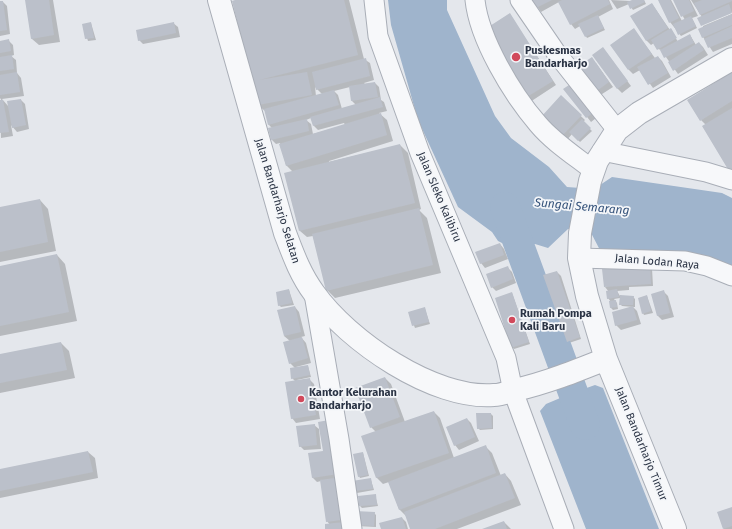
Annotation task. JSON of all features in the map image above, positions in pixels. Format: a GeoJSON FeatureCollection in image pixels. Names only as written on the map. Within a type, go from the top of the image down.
{"type":"FeatureCollection","features":[{"type":"Feature","properties":{"kind":"street","name":"Jalan Bandarharjo Selatan"},"geometry":{"type":"LineString","coordinates":[[219,0],[285,233],[297,267],[314,294],[344,326],[387,360],[426,381],[465,394],[495,395],[513,391],[548,381],[606,359]]}},
{"type":"Feature","properties":{"kind":"street","name":"Jalan Sleko Kalibiru"},"geometry":{"type":"LineString","coordinates":[[374,0],[378,36],[420,153],[506,358],[513,391],[564,529]]}},
{"type":"Feature","properties":{"kind":"street"},"geometry":{"type":"LineString","coordinates":[[475,0],[483,34],[501,70],[522,103],[538,124],[568,152],[595,168],[706,172],[732,180]]}},
{"type":"Feature","properties":{"kind":"street"},"geometry":{"type":"LineString","coordinates":[[520,0],[557,54],[617,130]]}},
{"type":"Feature","properties":{"kind":"street"},"geometry":{"type":"LineString","coordinates":[[606,359],[586,296],[579,258],[580,233],[595,168],[617,130],[639,113],[732,59]]}},
{"type":"Feature","properties":{"kind":"street","name":"Jalan Lodan Raya"},"geometry":{"type":"LineString","coordinates":[[579,258],[685,261],[707,266],[732,276]]}},
{"type":"Feature","properties":{"kind":"street"},"geometry":{"type":"LineString","coordinates":[[314,294],[339,439],[352,529]]}},
{"type":"Feature","properties":{"kind":"street","name":"Jalan Bandarharjo Timur"},"geometry":{"type":"LineString","coordinates":[[606,359],[675,529]]}},
{"type":"Feature","properties":{"kind":"water","name":"Sungai Semarang"},"geometry":{"type":"Polygon","coordinates":[[[388,0],[447,0],[447,10],[495,116],[511,138],[549,167],[567,187],[594,189],[612,177],[722,193],[732,198],[732,267],[601,252],[589,229],[568,229],[548,248],[535,244],[506,245],[498,241],[492,232],[458,207],[418,120],[391,25],[388,0]]]}},
{"type":"Feature","properties":{"kind":"water"},"geometry":{"type":"Polygon","coordinates":[[[578,384],[581,390],[595,385],[603,388],[659,529],[586,529],[540,411],[546,404],[565,396],[563,390],[578,384]]]}},
{"type":"Feature","properties":{"kind":"building"},"geometry":{"type":"Polygon","coordinates":[[[25,0],[49,0],[54,35],[31,39],[25,0]]]}},
{"type":"Feature","properties":{"kind":"building"},"geometry":{"type":"Polygon","coordinates":[[[344,0],[358,55],[259,80],[307,72],[312,95],[258,105],[232,1],[344,0]]]}},
{"type":"Feature","properties":{"kind":"building"},"geometry":{"type":"Polygon","coordinates":[[[531,0],[552,0],[536,8],[531,0]]]}},
{"type":"Feature","properties":{"kind":"building"},"geometry":{"type":"Polygon","coordinates":[[[562,0],[608,0],[610,4],[570,25],[558,2],[562,0]]]}},
{"type":"Feature","properties":{"kind":"building"},"geometry":{"type":"Polygon","coordinates":[[[632,0],[644,0],[645,2],[630,9],[627,2],[632,0]]]}},
{"type":"Feature","properties":{"kind":"building"},"geometry":{"type":"Polygon","coordinates":[[[658,0],[670,0],[679,18],[669,23],[658,0]]]}},
{"type":"Feature","properties":{"kind":"building"},"geometry":{"type":"Polygon","coordinates":[[[673,0],[689,0],[694,11],[681,17],[673,0]]]}},
{"type":"Feature","properties":{"kind":"building"},"geometry":{"type":"Polygon","coordinates":[[[702,0],[732,1],[700,15],[694,3],[702,0]]]}},
{"type":"Feature","properties":{"kind":"building"},"geometry":{"type":"Polygon","coordinates":[[[0,1],[3,1],[7,30],[0,31],[0,1]]]}},
{"type":"Feature","properties":{"kind":"building"},"geometry":{"type":"Polygon","coordinates":[[[652,3],[668,28],[646,41],[630,16],[652,3]]]}},
{"type":"Feature","properties":{"kind":"building"},"geometry":{"type":"Polygon","coordinates":[[[729,4],[732,13],[701,26],[697,18],[729,4]]]}},
{"type":"Feature","properties":{"kind":"building","name":"Puskesmas Bandarharjo"},"geometry":{"type":"Polygon","coordinates":[[[510,13],[553,81],[522,100],[479,33],[510,13]]]}},
{"type":"Feature","properties":{"kind":"building"},"geometry":{"type":"Polygon","coordinates":[[[732,14],[732,25],[702,38],[698,29],[732,14]]]}},
{"type":"Feature","properties":{"kind":"building"},"geometry":{"type":"Polygon","coordinates":[[[598,15],[604,28],[585,37],[578,24],[598,15]]]}},
{"type":"Feature","properties":{"kind":"building"},"geometry":{"type":"Polygon","coordinates":[[[691,16],[696,26],[678,35],[673,24],[691,16]]]}},
{"type":"Feature","properties":{"kind":"building"},"geometry":{"type":"Polygon","coordinates":[[[91,22],[94,38],[85,39],[82,24],[91,22]]]}},
{"type":"Feature","properties":{"kind":"building"},"geometry":{"type":"Polygon","coordinates":[[[174,22],[176,33],[138,41],[136,30],[174,22]]]}},
{"type":"Feature","properties":{"kind":"building"},"geometry":{"type":"Polygon","coordinates":[[[732,26],[732,38],[708,48],[704,39],[732,26]]]}},
{"type":"Feature","properties":{"kind":"building"},"geometry":{"type":"Polygon","coordinates":[[[634,28],[652,54],[628,70],[610,45],[634,28]]]}},
{"type":"Feature","properties":{"kind":"building"},"geometry":{"type":"Polygon","coordinates":[[[671,28],[677,38],[657,50],[651,40],[671,28]]]}},
{"type":"Feature","properties":{"kind":"building"},"geometry":{"type":"Polygon","coordinates":[[[690,34],[694,43],[664,58],[660,50],[690,34]]]}},
{"type":"Feature","properties":{"kind":"building"},"geometry":{"type":"Polygon","coordinates":[[[9,39],[11,51],[0,53],[0,41],[9,39]]]}},
{"type":"Feature","properties":{"kind":"building"},"geometry":{"type":"Polygon","coordinates":[[[699,42],[704,50],[673,71],[668,62],[699,42]]]}},
{"type":"Feature","properties":{"kind":"building"},"geometry":{"type":"Polygon","coordinates":[[[603,47],[628,81],[617,89],[592,55],[603,47]]]}},
{"type":"Feature","properties":{"kind":"building"},"geometry":{"type":"Polygon","coordinates":[[[12,55],[14,69],[0,71],[0,57],[12,55]]]}},
{"type":"Feature","properties":{"kind":"building"},"geometry":{"type":"Polygon","coordinates":[[[658,56],[668,73],[648,85],[637,67],[658,56]]]}},
{"type":"Feature","properties":{"kind":"building"},"geometry":{"type":"Polygon","coordinates":[[[592,57],[609,82],[594,93],[576,68],[592,57]]]}},
{"type":"Feature","properties":{"kind":"building"},"geometry":{"type":"Polygon","coordinates":[[[366,58],[370,76],[316,90],[312,72],[366,58]]]}},
{"type":"Feature","properties":{"kind":"building"},"geometry":{"type":"Polygon","coordinates":[[[17,72],[20,92],[0,95],[0,75],[17,72]]]}},
{"type":"Feature","properties":{"kind":"building"},"geometry":{"type":"Polygon","coordinates":[[[732,72],[732,101],[700,121],[687,100],[732,72]]]}},
{"type":"Feature","properties":{"kind":"building"},"geometry":{"type":"Polygon","coordinates":[[[575,81],[597,110],[586,118],[563,89],[575,81]]]}},
{"type":"Feature","properties":{"kind":"building"},"geometry":{"type":"Polygon","coordinates":[[[375,82],[378,97],[351,101],[349,86],[375,82]]]}},
{"type":"Feature","properties":{"kind":"building"},"geometry":{"type":"Polygon","coordinates":[[[334,90],[339,105],[268,125],[264,109],[334,90]]]}},
{"type":"Feature","properties":{"kind":"building"},"geometry":{"type":"Polygon","coordinates":[[[561,95],[582,115],[562,136],[541,117],[561,95]]]}},
{"type":"Feature","properties":{"kind":"building"},"geometry":{"type":"Polygon","coordinates":[[[380,97],[383,107],[313,126],[310,117],[380,97]]]}},
{"type":"Feature","properties":{"kind":"building"},"geometry":{"type":"Polygon","coordinates":[[[21,99],[26,125],[12,128],[7,101],[21,99]]]}},
{"type":"Feature","properties":{"kind":"building"},"geometry":{"type":"Polygon","coordinates":[[[0,100],[3,100],[9,132],[0,133],[0,100]]]}},
{"type":"Feature","properties":{"kind":"building"},"geometry":{"type":"Polygon","coordinates":[[[732,108],[732,176],[702,126],[732,108]]]}},
{"type":"Feature","properties":{"kind":"building"},"geometry":{"type":"Polygon","coordinates":[[[381,113],[387,135],[286,166],[279,144],[381,113]]]}},
{"type":"Feature","properties":{"kind":"building"},"geometry":{"type":"Polygon","coordinates":[[[307,119],[309,131],[271,140],[268,128],[307,119]]]}},
{"type":"Feature","properties":{"kind":"building"},"geometry":{"type":"Polygon","coordinates":[[[582,119],[591,128],[578,141],[569,132],[582,119]]]}},
{"type":"Feature","properties":{"kind":"building"},"geometry":{"type":"Polygon","coordinates":[[[400,144],[415,203],[299,231],[284,173],[400,144]]]}},
{"type":"Feature","properties":{"kind":"building"},"geometry":{"type":"Polygon","coordinates":[[[40,199],[48,242],[0,252],[0,207],[40,199]]]}},
{"type":"Feature","properties":{"kind":"building"},"geometry":{"type":"Polygon","coordinates":[[[419,208],[433,265],[326,291],[312,234],[419,208]]]}},
{"type":"Feature","properties":{"kind":"building"},"geometry":{"type":"Polygon","coordinates":[[[500,243],[504,255],[480,264],[475,252],[500,243]]]}},
{"type":"Feature","properties":{"kind":"building"},"geometry":{"type":"Polygon","coordinates":[[[57,254],[69,312],[0,326],[0,266],[57,254]]]}},
{"type":"Feature","properties":{"kind":"building"},"geometry":{"type":"Polygon","coordinates":[[[650,265],[651,284],[604,287],[602,269],[650,265]]]}},
{"type":"Feature","properties":{"kind":"building"},"geometry":{"type":"Polygon","coordinates":[[[508,266],[513,279],[491,288],[486,274],[508,266]]]}},
{"type":"Feature","properties":{"kind":"building"},"geometry":{"type":"Polygon","coordinates":[[[557,271],[580,337],[567,342],[543,275],[557,271]]]}},
{"type":"Feature","properties":{"kind":"building"},"geometry":{"type":"Polygon","coordinates":[[[289,289],[292,303],[278,306],[276,292],[289,289]]]}},
{"type":"Feature","properties":{"kind":"building"},"geometry":{"type":"Polygon","coordinates":[[[617,289],[619,297],[607,299],[606,291],[617,289]]]}},
{"type":"Feature","properties":{"kind":"building"},"geometry":{"type":"Polygon","coordinates":[[[664,290],[670,313],[657,316],[651,294],[664,290]]]}},
{"type":"Feature","properties":{"kind":"building","name":"Rumah Pompa Kali Baru"},"geometry":{"type":"Polygon","coordinates":[[[512,292],[529,342],[511,348],[495,298],[512,292]]]}},
{"type":"Feature","properties":{"kind":"building"},"geometry":{"type":"Polygon","coordinates":[[[620,295],[634,296],[633,305],[619,305],[620,295]]]}},
{"type":"Feature","properties":{"kind":"building"},"geometry":{"type":"Polygon","coordinates":[[[647,295],[651,311],[642,314],[638,298],[647,295]]]}},
{"type":"Feature","properties":{"kind":"building"},"geometry":{"type":"Polygon","coordinates":[[[616,300],[617,307],[610,308],[609,301],[616,300]]]}},
{"type":"Feature","properties":{"kind":"building"},"geometry":{"type":"Polygon","coordinates":[[[295,306],[301,332],[284,336],[277,310],[295,306]]]}},
{"type":"Feature","properties":{"kind":"building"},"geometry":{"type":"Polygon","coordinates":[[[633,306],[637,320],[615,326],[612,312],[633,306]]]}},
{"type":"Feature","properties":{"kind":"building"},"geometry":{"type":"Polygon","coordinates":[[[425,307],[429,322],[412,326],[408,312],[425,307]]]}},
{"type":"Feature","properties":{"kind":"building"},"geometry":{"type":"Polygon","coordinates":[[[302,337],[308,358],[289,364],[283,342],[302,337]]]}},
{"type":"Feature","properties":{"kind":"building"},"geometry":{"type":"Polygon","coordinates":[[[61,342],[67,370],[0,383],[0,354],[61,342]]]}},
{"type":"Feature","properties":{"kind":"building"},"geometry":{"type":"Polygon","coordinates":[[[308,365],[310,375],[291,379],[290,368],[308,365]]]}},
{"type":"Feature","properties":{"kind":"building"},"geometry":{"type":"Polygon","coordinates":[[[385,377],[400,417],[370,428],[355,388],[385,377]]]}},
{"type":"Feature","properties":{"kind":"building","name":"Kantor Kelurahan Bandarharjo"},"geometry":{"type":"Polygon","coordinates":[[[310,378],[316,415],[291,419],[285,382],[310,378]]]}},
{"type":"Feature","properties":{"kind":"building"},"geometry":{"type":"Polygon","coordinates":[[[434,411],[449,453],[376,478],[361,436],[434,411]]]}},
{"type":"Feature","properties":{"kind":"building"},"geometry":{"type":"Polygon","coordinates":[[[476,413],[491,413],[492,428],[477,429],[476,413]]]}},
{"type":"Feature","properties":{"kind":"building"},"geometry":{"type":"Polygon","coordinates":[[[467,418],[475,437],[454,446],[446,427],[467,418]]]}},
{"type":"Feature","properties":{"kind":"building"},"geometry":{"type":"Polygon","coordinates":[[[329,420],[338,474],[312,478],[308,453],[323,451],[318,422],[329,420]]]}},
{"type":"Feature","properties":{"kind":"building"},"geometry":{"type":"Polygon","coordinates":[[[315,424],[317,445],[299,447],[296,426],[315,424]]]}},
{"type":"Feature","properties":{"kind":"building"},"geometry":{"type":"Polygon","coordinates":[[[486,445],[496,473],[399,510],[388,482],[486,445]]]}},
{"type":"Feature","properties":{"kind":"building"},"geometry":{"type":"Polygon","coordinates":[[[88,451],[93,472],[0,491],[0,469],[88,451]]]}},
{"type":"Feature","properties":{"kind":"building"},"geometry":{"type":"Polygon","coordinates":[[[363,452],[368,475],[358,477],[353,454],[363,452]]]}},
{"type":"Feature","properties":{"kind":"building"},"geometry":{"type":"Polygon","coordinates":[[[505,473],[515,498],[435,529],[410,529],[404,512],[505,473]]]}},
{"type":"Feature","properties":{"kind":"building"},"geometry":{"type":"Polygon","coordinates":[[[335,478],[341,520],[326,522],[320,480],[335,478]]]}},
{"type":"Feature","properties":{"kind":"building"},"geometry":{"type":"Polygon","coordinates":[[[371,478],[373,489],[354,491],[352,481],[371,478]]]}},
{"type":"Feature","properties":{"kind":"building"},"geometry":{"type":"Polygon","coordinates":[[[376,494],[377,505],[359,506],[358,496],[376,494]]]}},
{"type":"Feature","properties":{"kind":"building"},"geometry":{"type":"Polygon","coordinates":[[[732,507],[732,526],[723,529],[717,512],[732,507]]]}},
{"type":"Feature","properties":{"kind":"building"},"geometry":{"type":"Polygon","coordinates":[[[355,511],[375,512],[374,526],[354,525],[355,511]]]}},
{"type":"Feature","properties":{"kind":"building"},"geometry":{"type":"Polygon","coordinates":[[[402,517],[406,529],[381,529],[379,523],[402,517]]]}},
{"type":"Feature","properties":{"kind":"building"},"geometry":{"type":"Polygon","coordinates":[[[504,521],[507,529],[482,529],[504,521]]]}},
{"type":"Feature","properties":{"kind":"building"},"geometry":{"type":"Polygon","coordinates":[[[345,522],[346,529],[325,529],[325,524],[345,522]]]}},
{"type":"Feature","properties":{"kind":"waterway"},"geometry":{"type":"LineString","coordinates":[[505,207],[585,425]]}},
{"type":"Feature","properties":{"kind":"place","name":"Puskesmas Bandarharjo"},"geometry":{"type":"Point","coordinates":[516,57]}},
{"type":"Feature","properties":{"kind":"place","name":"Rumah Pompa Kali Baru"},"geometry":{"type":"Point","coordinates":[512,320]}},
{"type":"Feature","properties":{"kind":"place","name":"Kantor Kelurahan Bandarharjo"},"geometry":{"type":"Point","coordinates":[301,399]}}]}
